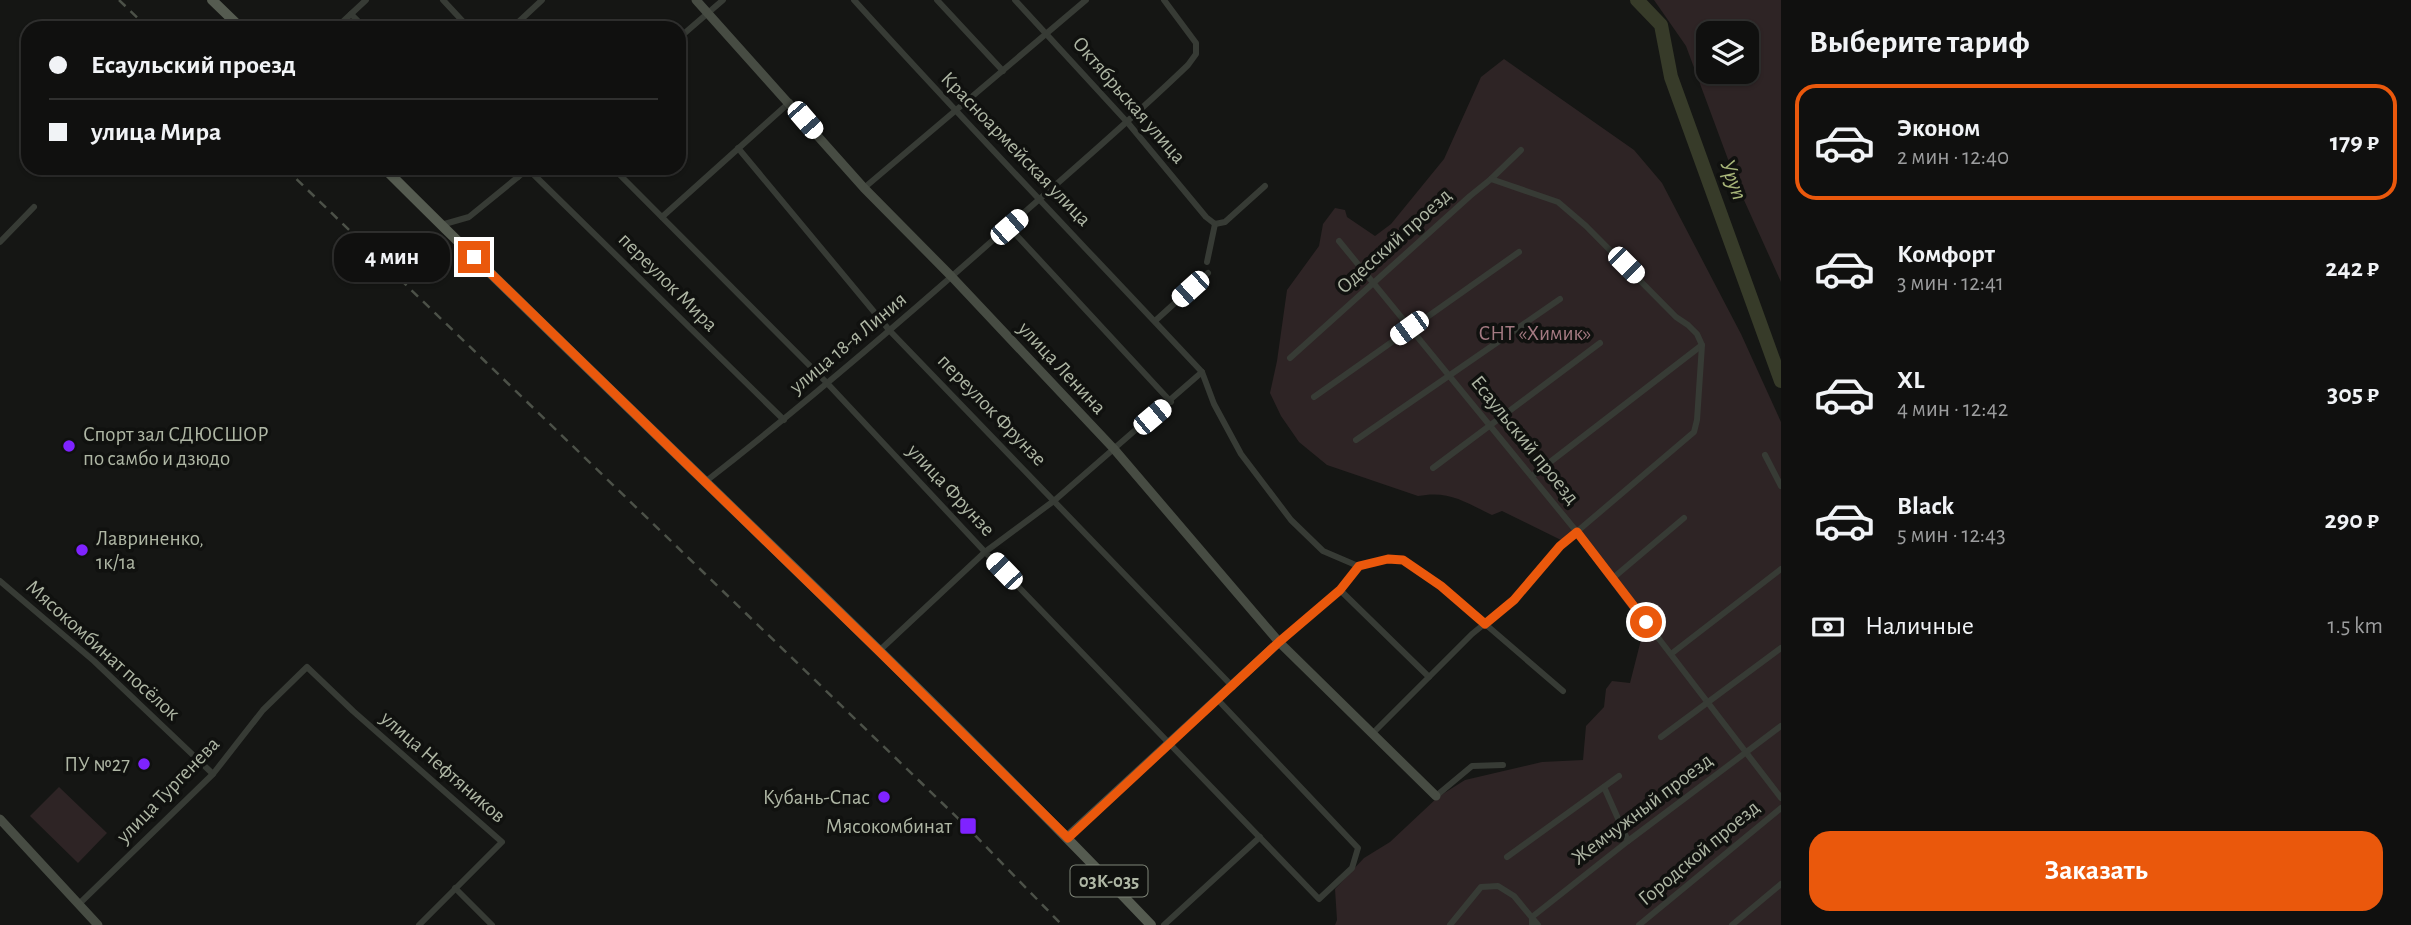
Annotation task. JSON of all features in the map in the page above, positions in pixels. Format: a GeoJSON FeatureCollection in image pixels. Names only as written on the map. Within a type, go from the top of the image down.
{"type":"FeatureCollection","features":[{"type":"Feature","properties":{"kind":"main road"},"geometry":{"type":"LineString","coordinates":[[212,0],[234,21]]}},
{"type":"Feature","properties":{"kind":"main road","name":"улица Ленина"},"geometry":{"type":"LineString","coordinates":[[696,0],[864,188],[1114,449],[1279,642],[1436,796]]}},
{"type":"Feature","properties":{"kind":"main road"},"geometry":{"type":"LineString","coordinates":[[391,175],[1068,838],[1279,642]]}},
{"type":"Feature","properties":{"kind":"main road"},"geometry":{"type":"LineString","coordinates":[[0,819],[98,925]]}},
{"type":"Feature","properties":{"kind":"main road","name":"03К-035"},"geometry":{"type":"LineString","coordinates":[[1068,838],[1151,925]]}},
{"type":"Feature","properties":{"kind":"street"},"geometry":{"type":"LineString","coordinates":[[344,21],[366,0]]}},
{"type":"Feature","properties":{"kind":"street"},"geometry":{"type":"LineString","coordinates":[[444,0],[463,21]]}},
{"type":"Feature","properties":{"kind":"street"},"geometry":{"type":"LineString","coordinates":[[520,21],[542,0]]}},
{"type":"Feature","properties":{"kind":"street"},"geometry":{"type":"LineString","coordinates":[[686,32],[723,0]]}},
{"type":"Feature","properties":{"kind":"street","name":"Красноармейская улица"},"geometry":{"type":"LineString","coordinates":[[854,0],[955,113],[1040,199],[1202,372],[1214,404],[1241,454],[1291,520],[1323,551],[1359,566]]}},
{"type":"Feature","properties":{"kind":"street"},"geometry":{"type":"LineString","coordinates":[[937,0],[1003,71]]}},
{"type":"Feature","properties":{"kind":"street","name":"Октябрьская улица"},"geometry":{"type":"LineString","coordinates":[[1015,0],[1128,123],[1206,217],[1215,224]]}},
{"type":"Feature","properties":{"kind":"street"},"geometry":{"type":"LineString","coordinates":[[864,188],[1086,0]]}},
{"type":"Feature","properties":{"kind":"street","name":"улица 18-я Линия"},"geometry":{"type":"LineString","coordinates":[[705,482],[890,331],[1128,123],[1188,65],[1196,54],[1196,43],[1164,0]]}},
{"type":"Feature","properties":{"kind":"street"},"geometry":{"type":"LineString","coordinates":[[351,14],[358,21]]}},
{"type":"Feature","properties":{"kind":"street"},"geometry":{"type":"LineString","coordinates":[[662,217],[790,103]]}},
{"type":"Feature","properties":{"kind":"street","name":"переулок Фрунзе"},"geometry":{"type":"LineString","coordinates":[[738,148],[890,331],[1233,687]]}},
{"type":"Feature","properties":{"kind":"street","name":"Одесский проезд"},"geometry":{"type":"LineString","coordinates":[[1290,358],[1469,196],[1492,179],[1521,150]]}},
{"type":"Feature","properties":{"kind":"street","name":"переулок Мира"},"geometry":{"type":"LineString","coordinates":[[535,175],[784,420]]}},
{"type":"Feature","properties":{"kind":"street","name":"улица Фрунзе"},"geometry":{"type":"LineString","coordinates":[[620,175],[827,383],[985,552],[1319,899],[1352,868],[1358,848],[1219,700]]}},
{"type":"Feature","properties":{"kind":"street"},"geometry":{"type":"LineString","coordinates":[[441,225],[470,217],[518,177]]}},
{"type":"Feature","properties":{"kind":"street"},"geometry":{"type":"LineString","coordinates":[[1373,733],[1485,624],[1514,600],[1560,546],[1694,432],[1702,345],[1697,334],[1676,317],[1586,226],[1558,202],[1492,179]]}},
{"type":"Feature","properties":{"kind":"street"},"geometry":{"type":"LineString","coordinates":[[1207,262],[1215,224],[1224,222],[1265,186]]}},
{"type":"Feature","properties":{"kind":"street"},"geometry":{"type":"LineString","coordinates":[[0,242],[34,207]]}},
{"type":"Feature","properties":{"kind":"street"},"geometry":{"type":"LineString","coordinates":[[1009,227],[1171,402]]}},
{"type":"Feature","properties":{"kind":"street","name":"Есаульский проезд"},"geometry":{"type":"LineString","coordinates":[[1339,242],[1577,532],[1781,798]]}},
{"type":"Feature","properties":{"kind":"street"},"geometry":{"type":"LineString","coordinates":[[1314,397],[1519,252]]}},
{"type":"Feature","properties":{"kind":"street"},"geometry":{"type":"LineString","coordinates":[[1155,321],[1208,273]]}},
{"type":"Feature","properties":{"kind":"street"},"geometry":{"type":"LineString","coordinates":[[1356,440],[1560,299]]}},
{"type":"Feature","properties":{"kind":"street"},"geometry":{"type":"LineString","coordinates":[[1433,468],[1600,343]]}},
{"type":"Feature","properties":{"kind":"street"},"geometry":{"type":"LineString","coordinates":[[1532,476],[1702,345]]}},
{"type":"Feature","properties":{"kind":"street"},"geometry":{"type":"LineString","coordinates":[[879,651],[985,552],[1055,500],[1171,402],[1202,372]]}},
{"type":"Feature","properties":{"kind":"street"},"geometry":{"type":"LineString","coordinates":[[1765,455],[1781,486]]}},
{"type":"Feature","properties":{"kind":"street"},"geometry":{"type":"LineString","coordinates":[[1613,578],[1684,518]]}},
{"type":"Feature","properties":{"kind":"street"},"geometry":{"type":"LineString","coordinates":[[1279,642],[1340,590],[1359,566],[1388,559],[1403,560],[1441,586],[1563,691]]}},
{"type":"Feature","properties":{"kind":"street"},"geometry":{"type":"LineString","coordinates":[[1671,654],[1781,569]]}},
{"type":"Feature","properties":{"kind":"street","name":"Мясокомбинат посёлок"},"geometry":{"type":"LineString","coordinates":[[0,581],[94,661],[213,774]]}},
{"type":"Feature","properties":{"kind":"street"},"geometry":{"type":"LineString","coordinates":[[1340,590],[1429,677]]}},
{"type":"Feature","properties":{"kind":"street"},"geometry":{"type":"LineString","coordinates":[[1661,737],[1781,648]]}},
{"type":"Feature","properties":{"kind":"street","name":"улица Тургенева"},"geometry":{"type":"LineString","coordinates":[[80,903],[213,774],[263,710],[307,667]]}},
{"type":"Feature","properties":{"kind":"street","name":"улица Нефтяников"},"geometry":{"type":"LineString","coordinates":[[307,667],[502,842],[419,925]]}},
{"type":"Feature","properties":{"kind":"street","name":"Жемчужный проезд"},"geometry":{"type":"LineString","coordinates":[[1532,921],[1628,841],[1781,726]]}},
{"type":"Feature","properties":{"kind":"street","name":"улица Ленина"},"geometry":{"type":"LineString","coordinates":[[1436,796],[1472,766],[1503,765]]}},
{"type":"Feature","properties":{"kind":"street"},"geometry":{"type":"LineString","coordinates":[[1507,857],[1619,776]]}},
{"type":"Feature","properties":{"kind":"street"},"geometry":{"type":"LineString","coordinates":[[1604,787],[1628,841]]}},
{"type":"Feature","properties":{"kind":"street","name":"Городской проезд"},"geometry":{"type":"LineString","coordinates":[[1639,925],[1781,808]]}},
{"type":"Feature","properties":{"kind":"street"},"geometry":{"type":"LineString","coordinates":[[1164,925],[1260,837]]}},
{"type":"Feature","properties":{"kind":"street"},"geometry":{"type":"LineString","coordinates":[[1732,925],[1781,884]]}},
{"type":"Feature","properties":{"kind":"street"},"geometry":{"type":"LineString","coordinates":[[1450,925],[1482,887],[1499,886],[1514,896],[1538,925]]}},
{"type":"Feature","properties":{"kind":"street"},"geometry":{"type":"LineString","coordinates":[[455,888],[492,925]]}},
{"type":"Feature","properties":{"kind":"green space"},"geometry":{"type":"Polygon","coordinates":[[[1654,0],[1781,0],[1781,282],[1739,189],[1700,84],[1759,84],[1759,21],[1696,21],[1696,73],[1686,46],[1654,0]]]}},
{"type":"Feature","properties":{"kind":"green space","name":"СНТ «Химик»"},"geometry":{"type":"Polygon","coordinates":[[[1504,59],[1634,150],[1662,183],[1741,334],[1781,422],[1781,925],[1335,925],[1335,889],[1364,858],[1390,842],[1438,797],[1465,780],[1542,762],[1583,760],[1586,726],[1604,707],[1606,689],[1612,681],[1630,683],[1644,628],[1580,543],[1577,532],[1561,540],[1502,511],[1492,515],[1448,496],[1418,496],[1327,465],[1299,442],[1281,416],[1270,393],[1287,290],[1319,246],[1323,224],[1335,208],[1345,210],[1347,217],[1375,236],[1391,224],[1444,159],[1481,77],[1504,59]]]}},
{"type":"Feature","properties":{"kind":"green space"},"geometry":{"type":"Polygon","coordinates":[[[59,787],[107,833],[78,863],[30,816],[59,787]]]}},
{"type":"Feature","properties":{"kind":"waterway","name":"Уруп"},"geometry":{"type":"LineString","coordinates":[[1637,0],[1661,25],[1671,77],[1781,381]]}},
{"type":"Feature","properties":{"kind":"railway"},"geometry":{"type":"LineString","coordinates":[[119,0],[141,21]]}},
{"type":"Feature","properties":{"kind":"railway"},"geometry":{"type":"LineString","coordinates":[[292,175],[968,828],[1062,925]]}},
{"type":"Feature","properties":{"kind":"place","name":"Спорт зал СДЮСШОР по самбо и дзюдо"},"geometry":{"type":"Point","coordinates":[69,446]}},
{"type":"Feature","properties":{"kind":"place","name":"Лавриненко, 1к/1а"},"geometry":{"type":"Point","coordinates":[82,550]}},
{"type":"Feature","properties":{"kind":"place","name":"ПУ №27"},"geometry":{"type":"Point","coordinates":[144,764]}},
{"type":"Feature","properties":{"kind":"place","name":"Кубань-Спас"},"geometry":{"type":"Point","coordinates":[884,797]}},
{"type":"Feature","properties":{"kind":"place","name":"Мясокомбинат"},"geometry":{"type":"Point","coordinates":[968,826]}},
{"type":"Feature","properties":{"kind":"route"},"geometry":{"type":"LineString","coordinates":[[474,257],[1068,838],[1279,642],[1340,590],[1359,566],[1388,559],[1403,560],[1441,586],[1485,624],[1514,600],[1560,546],[1577,532],[1646,622]]}}]}
